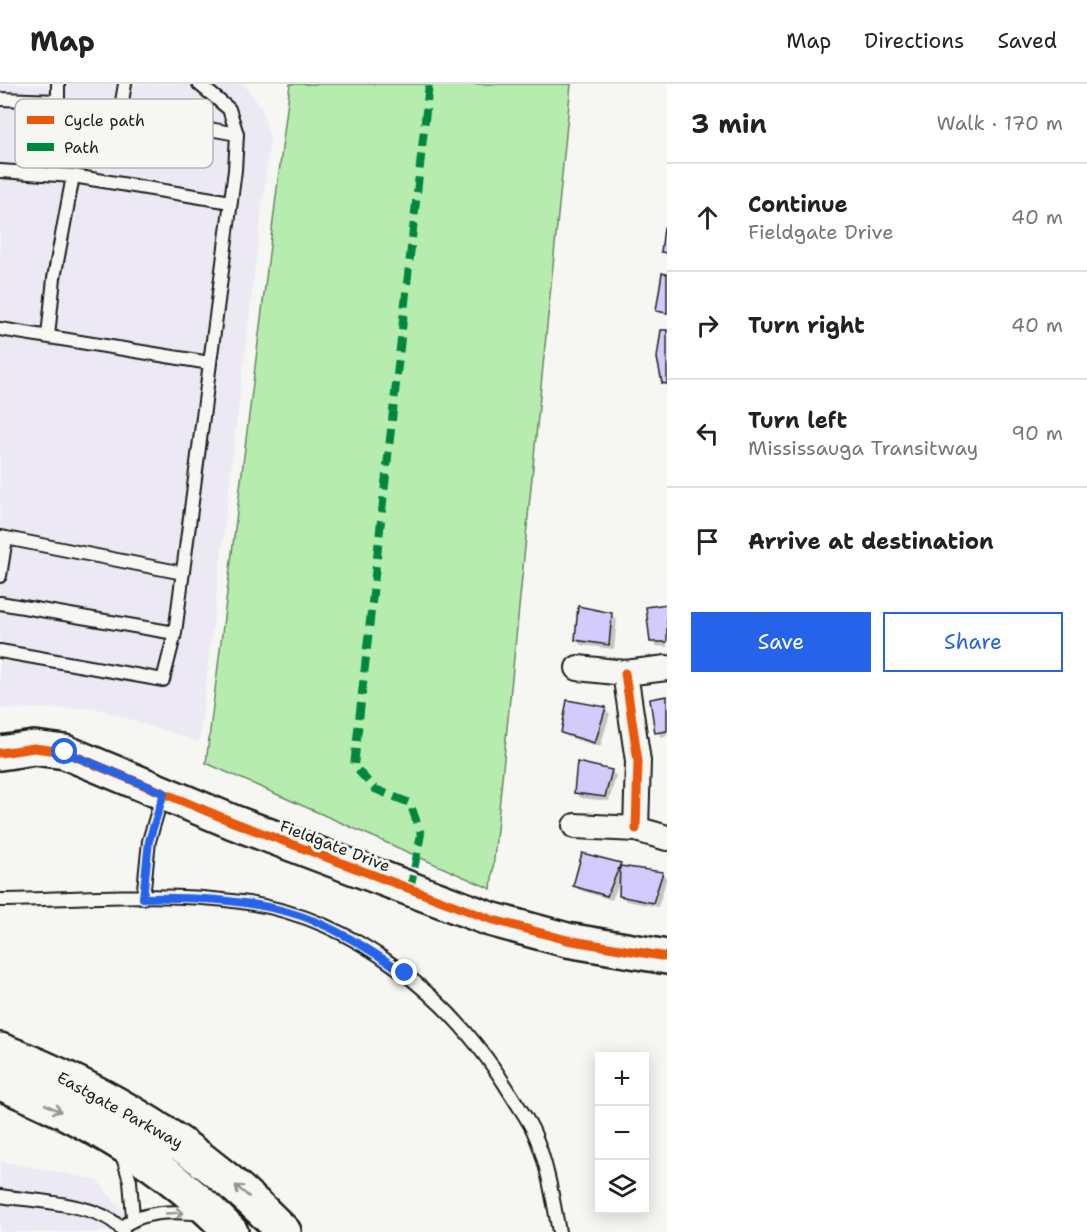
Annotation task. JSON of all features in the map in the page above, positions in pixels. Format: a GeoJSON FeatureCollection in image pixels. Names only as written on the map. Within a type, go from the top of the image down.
{"type":"FeatureCollection","features":[{"type":"Feature","properties":{"kind":"street"},"geometry":{"type":"LineString","coordinates":[[578,668],[625,673],[667,668]]}},
{"type":"Feature","properties":{"kind":"street"},"geometry":{"type":"LineString","coordinates":[[625,673],[638,761],[636,829]]}},
{"type":"Feature","properties":{"kind":"street","name":"Fieldgate Drive"},"geometry":{"type":"LineString","coordinates":[[0,753],[34,747],[65,752],[381,880],[490,919],[567,940],[667,957]]}},
{"type":"Feature","properties":{"kind":"street"},"geometry":{"type":"LineString","coordinates":[[575,826],[636,829],[667,838]]}},
{"type":"Feature","properties":{"kind":"street","name":"Eastgate Parkway"},"geometry":{"type":"LineString","coordinates":[[0,1050],[35,1063],[79,1085],[180,1141],[247,1194],[284,1232]]}},
{"type":"Feature","properties":{"kind":"street","name":"Eastgate Parkway"},"geometry":{"type":"LineString","coordinates":[[0,1083],[117,1141],[164,1173],[224,1224]]}},
{"type":"Feature","properties":{"kind":"lane"},"geometry":{"type":"LineString","coordinates":[[122,99],[125,84]]}},
{"type":"Feature","properties":{"kind":"lane"},"geometry":{"type":"LineString","coordinates":[[0,651],[163,680],[175,633],[231,202],[237,134],[229,109],[199,84]]}},
{"type":"Feature","properties":{"kind":"lane"},"geometry":{"type":"LineString","coordinates":[[0,99],[15,99]]}},
{"type":"Feature","properties":{"kind":"lane"},"geometry":{"type":"LineString","coordinates":[[213,130],[237,134]]}},
{"type":"Feature","properties":{"kind":"lane"},"geometry":{"type":"LineString","coordinates":[[0,171],[73,176],[231,202]]}},
{"type":"Feature","properties":{"kind":"lane"},"geometry":{"type":"LineString","coordinates":[[48,336],[54,278],[73,176]]}},
{"type":"Feature","properties":{"kind":"lane"},"geometry":{"type":"LineString","coordinates":[[0,329],[210,363]]}},
{"type":"Feature","properties":{"kind":"lane"},"geometry":{"type":"LineString","coordinates":[[0,576],[3,537],[183,573]]}},
{"type":"Feature","properties":{"kind":"lane"},"geometry":{"type":"LineString","coordinates":[[0,603],[175,633]]}},
{"type":"Feature","properties":{"kind":"lane"},"geometry":{"type":"LineString","coordinates":[[143,898],[149,841],[164,793]]}},
{"type":"Feature","properties":{"kind":"lane"},"geometry":{"type":"LineString","coordinates":[[0,900],[143,898],[240,902],[290,912],[369,950],[405,973],[462,1025],[499,1074],[535,1134],[552,1189],[559,1232]]}},
{"type":"Feature","properties":{"kind":"lane"},"geometry":{"type":"LineString","coordinates":[[117,1141],[130,1182],[133,1217]]}},
{"type":"Feature","properties":{"kind":"lane"},"geometry":{"type":"LineString","coordinates":[[0,1196],[85,1209],[105,1217],[122,1230],[133,1217],[186,1212],[224,1224]]}},
{"type":"Feature","properties":{"kind":"shaded area"},"geometry":{"type":"Polygon","coordinates":[[[0,84],[244,84],[262,109],[270,140],[199,742],[95,708],[0,709],[0,84]]]}},
{"type":"Feature","properties":{"kind":"shaded area"},"geometry":{"type":"Polygon","coordinates":[[[0,1161],[97,1180],[140,1232],[0,1232],[0,1161]]]}},
{"type":"Feature","properties":{"kind":"green space"},"geometry":{"type":"Polygon","coordinates":[[[290,84],[571,84],[491,889],[206,763],[290,84]]]}},
{"type":"Feature","properties":{"kind":"building"},"geometry":{"type":"Polygon","coordinates":[[[664,228],[667,228],[667,253],[661,252],[664,228]]]}},
{"type":"Feature","properties":{"kind":"building"},"geometry":{"type":"Polygon","coordinates":[[[662,273],[667,274],[667,313],[656,311],[662,273]]]}},
{"type":"Feature","properties":{"kind":"building"},"geometry":{"type":"Polygon","coordinates":[[[661,330],[667,330],[667,384],[662,383],[657,358],[661,330]]]}},
{"type":"Feature","properties":{"kind":"building"},"geometry":{"type":"Polygon","coordinates":[[[667,604],[667,642],[650,642],[646,607],[667,604]]]}},
{"type":"Feature","properties":{"kind":"building"},"geometry":{"type":"Polygon","coordinates":[[[578,606],[612,613],[609,645],[575,640],[578,606]]]}},
{"type":"Feature","properties":{"kind":"building"},"geometry":{"type":"Polygon","coordinates":[[[667,696],[667,731],[655,733],[650,699],[667,696]]]}},
{"type":"Feature","properties":{"kind":"building"},"geometry":{"type":"Polygon","coordinates":[[[567,700],[606,707],[595,743],[561,733],[567,700]]]}},
{"type":"Feature","properties":{"kind":"building"},"geometry":{"type":"Polygon","coordinates":[[[577,762],[612,770],[605,797],[574,793],[577,762]]]}},
{"type":"Feature","properties":{"kind":"building"},"geometry":{"type":"Polygon","coordinates":[[[582,853],[621,863],[607,896],[573,886],[582,853]]]}},
{"type":"Feature","properties":{"kind":"building"},"geometry":{"type":"Polygon","coordinates":[[[620,866],[663,872],[653,903],[619,896],[620,866]]]}},
{"type":"Feature","properties":{"kind":"marked path"},"geometry":{"type":"LineString","coordinates":[[410,890],[421,834],[410,803],[375,789],[354,766],[429,84]]}},
{"type":"Feature","properties":{"kind":"cycle path"},"geometry":{"type":"LineString","coordinates":[[625,673],[638,761],[636,829]]}},
{"type":"Feature","properties":{"kind":"cycle path"},"geometry":{"type":"LineString","coordinates":[[0,753],[34,748],[65,752],[233,822],[490,919],[567,940],[667,957]]}},
{"type":"Feature","properties":{"kind":"route"},"geometry":{"type":"LineString","coordinates":[[65,752],[164,793],[149,841],[143,898],[240,902],[290,912],[369,950],[405,973]]}}]}
